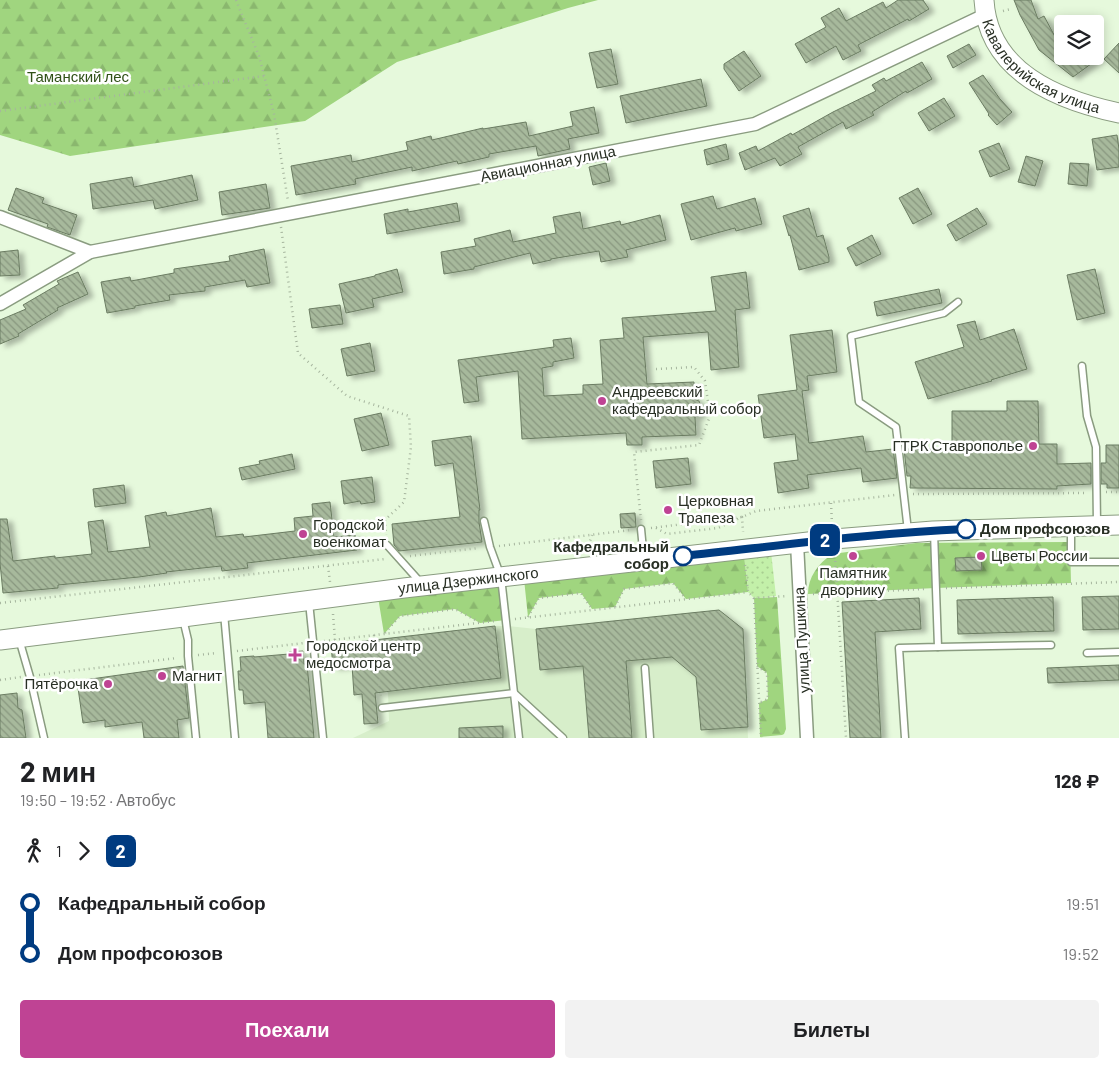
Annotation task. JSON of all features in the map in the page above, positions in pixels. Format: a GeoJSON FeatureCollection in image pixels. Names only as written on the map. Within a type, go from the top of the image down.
{"type":"FeatureCollection","features":[{"type":"Feature","properties":{"kind":"street","name":"Кавалерийская улица"},"geometry":{"type":"LineString","coordinates":[[985,7],[993,36],[1006,57],[1022,73],[1043,88],[1070,99],[1119,112]]}},
{"type":"Feature","properties":{"kind":"street","name":"Авиационная улица"},"geometry":{"type":"LineString","coordinates":[[0,304],[90,252],[755,124],[985,7]]}},
{"type":"Feature","properties":{"kind":"street"},"geometry":{"type":"LineString","coordinates":[[0,217],[90,252]]}},
{"type":"Feature","properties":{"kind":"street","name":"улица Дзержинского"},"geometry":{"type":"LineString","coordinates":[[0,640],[424,586],[797,543],[934,530],[1119,525]]}},
{"type":"Feature","properties":{"kind":"street","name":"улица Пушкина"},"geometry":{"type":"LineString","coordinates":[[797,543],[807,738]]}},
{"type":"Feature","properties":{"kind":"lane"},"geometry":{"type":"LineString","coordinates":[[908,532],[896,427],[859,402],[851,336],[944,313],[958,302]]}},
{"type":"Feature","properties":{"kind":"lane"},"geometry":{"type":"LineString","coordinates":[[1082,366],[1087,416],[1096,447],[1096,525]]}},
{"type":"Feature","properties":{"kind":"lane"},"geometry":{"type":"LineString","coordinates":[[484,521],[490,547],[501,577],[520,738]]}},
{"type":"Feature","properties":{"kind":"lane"},"geometry":{"type":"LineString","coordinates":[[1071,526],[1071,562],[1119,562]]}},
{"type":"Feature","properties":{"kind":"lane"},"geometry":{"type":"LineString","coordinates":[[641,529],[644,561]]}},
{"type":"Feature","properties":{"kind":"lane"},"geometry":{"type":"LineString","coordinates":[[934,530],[938,647]]}},
{"type":"Feature","properties":{"kind":"lane"},"geometry":{"type":"LineString","coordinates":[[386,545],[424,586]]}},
{"type":"Feature","properties":{"kind":"lane"},"geometry":{"type":"LineString","coordinates":[[309,601],[323,738]]}},
{"type":"Feature","properties":{"kind":"lane"},"geometry":{"type":"LineString","coordinates":[[224,612],[235,738]]}},
{"type":"Feature","properties":{"kind":"lane"},"geometry":{"type":"LineString","coordinates":[[183,618],[188,640],[196,738]]}},
{"type":"Feature","properties":{"kind":"lane"},"geometry":{"type":"LineString","coordinates":[[19,638],[44,738]]}},
{"type":"Feature","properties":{"kind":"lane"},"geometry":{"type":"LineString","coordinates":[[905,738],[899,648],[1051,645]]}},
{"type":"Feature","properties":{"kind":"lane"},"geometry":{"type":"LineString","coordinates":[[1088,653],[1119,652]]}},
{"type":"Feature","properties":{"kind":"lane"},"geometry":{"type":"LineString","coordinates":[[644,668],[650,738]]}},
{"type":"Feature","properties":{"kind":"lane"},"geometry":{"type":"LineString","coordinates":[[382,708],[514,693],[563,738]]}},
{"type":"Feature","properties":{"kind":"path"},"geometry":{"type":"LineString","coordinates":[[0,603],[387,559],[385,520],[404,502],[411,447],[409,416],[347,396],[298,353],[285,215],[283,167],[274,114],[259,56],[236,0]]}},
{"type":"Feature","properties":{"kind":"path"},"geometry":{"type":"LineString","coordinates":[[0,112],[264,76]]}},
{"type":"Feature","properties":{"kind":"path"},"geometry":{"type":"LineString","coordinates":[[641,529],[634,452],[699,445],[710,416],[705,381],[694,367],[656,369]]}},
{"type":"Feature","properties":{"kind":"path"},"geometry":{"type":"LineString","coordinates":[[656,527],[667,534],[718,528],[756,511],[904,494],[1119,492]]}},
{"type":"Feature","properties":{"kind":"path"},"geometry":{"type":"LineString","coordinates":[[406,557],[742,517]]}},
{"type":"Feature","properties":{"kind":"path"},"geometry":{"type":"LineString","coordinates":[[684,524],[685,532]]}},
{"type":"Feature","properties":{"kind":"path"},"geometry":{"type":"LineString","coordinates":[[585,555],[592,535]]}},
{"type":"Feature","properties":{"kind":"path"},"geometry":{"type":"LineString","coordinates":[[328,566],[330,583]]}},
{"type":"Feature","properties":{"kind":"path"},"geometry":{"type":"LineString","coordinates":[[846,738],[837,593],[1119,582]]}},
{"type":"Feature","properties":{"kind":"path"},"geometry":{"type":"LineString","coordinates":[[615,607],[624,589],[673,583],[686,599]]}},
{"type":"Feature","properties":{"kind":"path"},"geometry":{"type":"LineString","coordinates":[[312,642],[233,651],[748,592]]}},
{"type":"Feature","properties":{"kind":"path"},"geometry":{"type":"LineString","coordinates":[[528,617],[539,598],[581,593],[592,609]]}},
{"type":"Feature","properties":{"kind":"path"},"geometry":{"type":"LineString","coordinates":[[754,598],[760,738]]}},
{"type":"Feature","properties":{"kind":"path"},"geometry":{"type":"LineString","coordinates":[[384,634],[400,616],[455,609],[480,623]]}},
{"type":"Feature","properties":{"kind":"path"},"geometry":{"type":"LineString","coordinates":[[333,612],[335,640]]}},
{"type":"Feature","properties":{"kind":"path"},"geometry":{"type":"LineString","coordinates":[[374,635],[382,708]]}},
{"type":"Feature","properties":{"kind":"path"},"geometry":{"type":"LineString","coordinates":[[0,680],[227,652]]}},
{"type":"Feature","properties":{"kind":"path"},"geometry":{"type":"LineString","coordinates":[[757,666],[767,672],[768,699],[759,703]]}},
{"type":"Feature","properties":{"kind":"shaded area"},"geometry":{"type":"Polygon","coordinates":[[[719,610],[743,629],[748,738],[353,738],[389,721],[388,691],[382,639],[495,626],[536,629],[719,610]]]}},
{"type":"Feature","properties":{"kind":"green space","name":"Таманский лес"},"geometry":{"type":"Polygon","coordinates":[[[0,0],[598,0],[397,62],[305,121],[70,156],[0,135],[0,0]]]}},
{"type":"Feature","properties":{"kind":"green space"},"geometry":{"type":"Polygon","coordinates":[[[1070,542],[1071,583],[808,594],[808,588],[815,571],[832,554],[916,543],[1070,542]]]}},
{"type":"Feature","properties":{"kind":"green space"},"geometry":{"type":"Polygon","coordinates":[[[771,552],[776,596],[754,598],[748,592],[744,555],[771,552]]]}},
{"type":"Feature","properties":{"kind":"green space"},"geometry":{"type":"Polygon","coordinates":[[[744,555],[748,592],[686,599],[673,583],[624,589],[615,607],[592,609],[581,593],[539,598],[528,617],[524,579],[744,555]]]}},
{"type":"Feature","properties":{"kind":"green space"},"geometry":{"type":"Polygon","coordinates":[[[501,581],[506,620],[480,623],[455,609],[400,616],[384,634],[378,597],[501,581]]]}},
{"type":"Feature","properties":{"kind":"green space"},"geometry":{"type":"Polygon","coordinates":[[[777,597],[786,729],[782,735],[760,737],[759,703],[768,699],[767,673],[757,666],[754,598],[777,597]]]}},
{"type":"Feature","properties":{"kind":"building"},"geometry":{"type":"Polygon","coordinates":[[[898,0],[923,0],[929,9],[909,21],[908,19],[858,45],[861,51],[843,60],[836,46],[806,63],[795,44],[826,27],[821,18],[839,8],[846,21],[883,2],[886,8],[898,0]]]}},
{"type":"Feature","properties":{"kind":"building"},"geometry":{"type":"Polygon","coordinates":[[[1014,0],[1031,0],[1038,19],[1044,16],[1054,35],[1054,62],[1039,50],[1014,0]]]}},
{"type":"Feature","properties":{"kind":"building"},"geometry":{"type":"Polygon","coordinates":[[[1119,43],[1119,73],[1104,59],[1119,43]]]}},
{"type":"Feature","properties":{"kind":"building"},"geometry":{"type":"Polygon","coordinates":[[[969,44],[976,55],[953,68],[947,56],[969,44]]]}},
{"type":"Feature","properties":{"kind":"building"},"geometry":{"type":"Polygon","coordinates":[[[611,49],[618,84],[597,88],[589,53],[611,49]]]}},
{"type":"Feature","properties":{"kind":"building"},"geometry":{"type":"Polygon","coordinates":[[[744,51],[761,76],[739,91],[724,69],[724,64],[744,51]]]}},
{"type":"Feature","properties":{"kind":"building"},"geometry":{"type":"Polygon","coordinates":[[[922,62],[932,79],[907,93],[906,91],[872,112],[874,115],[846,129],[843,122],[798,147],[802,154],[780,166],[775,158],[745,170],[739,153],[756,146],[758,151],[791,133],[792,135],[876,91],[872,85],[884,78],[886,81],[922,62]]]}},
{"type":"Feature","properties":{"kind":"building"},"geometry":{"type":"Polygon","coordinates":[[[1058,65],[1090,65],[1073,77],[1058,65]]]}},
{"type":"Feature","properties":{"kind":"building"},"geometry":{"type":"Polygon","coordinates":[[[983,75],[1012,112],[997,125],[988,115],[969,83],[983,75]]]}},
{"type":"Feature","properties":{"kind":"building"},"geometry":{"type":"Polygon","coordinates":[[[701,79],[707,106],[626,123],[620,96],[701,79]]]}},
{"type":"Feature","properties":{"kind":"building"},"geometry":{"type":"Polygon","coordinates":[[[944,98],[955,116],[929,131],[918,113],[944,98]]]}},
{"type":"Feature","properties":{"kind":"building"},"geometry":{"type":"Polygon","coordinates":[[[594,107],[599,133],[568,139],[570,149],[538,156],[536,146],[489,154],[489,157],[458,164],[457,161],[412,171],[412,167],[355,179],[356,184],[296,195],[291,166],[351,155],[352,162],[408,150],[406,142],[431,136],[432,140],[483,128],[526,122],[529,136],[573,126],[570,112],[594,107]]]}},
{"type":"Feature","properties":{"kind":"building"},"geometry":{"type":"Polygon","coordinates":[[[1117,135],[1119,167],[1097,170],[1092,139],[1117,135]]]}},
{"type":"Feature","properties":{"kind":"building"},"geometry":{"type":"Polygon","coordinates":[[[999,143],[1010,169],[990,177],[979,151],[999,143]]]}},
{"type":"Feature","properties":{"kind":"building"},"geometry":{"type":"Polygon","coordinates":[[[726,144],[729,159],[707,165],[704,150],[726,144]]]}},
{"type":"Feature","properties":{"kind":"building"},"geometry":{"type":"Polygon","coordinates":[[[1026,156],[1043,161],[1035,186],[1018,182],[1026,156]]]}},
{"type":"Feature","properties":{"kind":"building"},"geometry":{"type":"Polygon","coordinates":[[[606,163],[610,181],[593,185],[589,167],[606,163]]]}},
{"type":"Feature","properties":{"kind":"building"},"geometry":{"type":"Polygon","coordinates":[[[1070,163],[1089,164],[1087,186],[1068,184],[1070,163]]]}},
{"type":"Feature","properties":{"kind":"building"},"geometry":{"type":"Polygon","coordinates":[[[192,175],[198,200],[155,209],[153,200],[93,209],[90,184],[132,177],[134,187],[192,175]]]}},
{"type":"Feature","properties":{"kind":"building"},"geometry":{"type":"Polygon","coordinates":[[[266,184],[270,208],[222,215],[219,192],[266,184]]]}},
{"type":"Feature","properties":{"kind":"building"},"geometry":{"type":"Polygon","coordinates":[[[16,188],[44,198],[42,203],[77,215],[70,235],[47,227],[48,224],[8,210],[16,188]]]}},
{"type":"Feature","properties":{"kind":"building"},"geometry":{"type":"Polygon","coordinates":[[[918,188],[932,214],[913,224],[899,198],[918,188]]]}},
{"type":"Feature","properties":{"kind":"building"},"geometry":{"type":"Polygon","coordinates":[[[713,196],[717,209],[755,198],[762,224],[736,231],[735,228],[691,240],[681,204],[713,196]]]}},
{"type":"Feature","properties":{"kind":"building"},"geometry":{"type":"Polygon","coordinates":[[[457,203],[460,221],[387,234],[384,214],[408,209],[408,212],[457,203]]]}},
{"type":"Feature","properties":{"kind":"building"},"geometry":{"type":"Polygon","coordinates":[[[809,208],[817,237],[823,235],[829,262],[799,270],[783,216],[809,208]]]}},
{"type":"Feature","properties":{"kind":"building"},"geometry":{"type":"Polygon","coordinates":[[[977,208],[987,224],[956,241],[947,225],[977,208]]]}},
{"type":"Feature","properties":{"kind":"building"},"geometry":{"type":"Polygon","coordinates":[[[580,212],[583,229],[620,221],[621,225],[660,215],[666,240],[626,250],[628,257],[601,262],[599,251],[533,264],[530,253],[474,267],[474,269],[444,274],[441,252],[476,246],[474,239],[510,230],[513,242],[556,233],[553,217],[580,212]]]}},
{"type":"Feature","properties":{"kind":"building"},"geometry":{"type":"Polygon","coordinates":[[[872,235],[881,254],[856,266],[847,248],[872,235]]]}},
{"type":"Feature","properties":{"kind":"building"},"geometry":{"type":"Polygon","coordinates":[[[264,249],[270,283],[247,287],[245,280],[205,287],[205,291],[169,295],[170,300],[107,313],[101,282],[130,277],[131,281],[174,273],[174,269],[230,261],[229,256],[264,249]]]}},
{"type":"Feature","properties":{"kind":"building"},"geometry":{"type":"Polygon","coordinates":[[[18,250],[20,275],[0,276],[0,252],[18,250]]]}},
{"type":"Feature","properties":{"kind":"building"},"geometry":{"type":"Polygon","coordinates":[[[397,269],[403,292],[372,299],[374,307],[346,313],[339,284],[397,269]]]}},
{"type":"Feature","properties":{"kind":"building"},"geometry":{"type":"Polygon","coordinates":[[[1095,269],[1105,313],[1077,320],[1067,275],[1095,269]]]}},
{"type":"Feature","properties":{"kind":"building"},"geometry":{"type":"Polygon","coordinates":[[[78,272],[88,294],[57,308],[58,310],[18,334],[19,336],[0,344],[0,320],[26,309],[23,305],[59,284],[57,281],[78,272]]]}},
{"type":"Feature","properties":{"kind":"building"},"geometry":{"type":"Polygon","coordinates":[[[746,272],[750,308],[735,310],[739,367],[711,370],[708,332],[643,337],[647,384],[694,382],[694,399],[699,401],[702,408],[699,416],[695,417],[696,435],[642,437],[642,445],[627,445],[626,433],[522,439],[518,371],[476,377],[479,401],[464,403],[458,360],[554,347],[553,340],[571,338],[574,358],[553,362],[553,366],[542,368],[544,396],[583,394],[583,385],[603,384],[600,340],[624,338],[622,318],[716,311],[711,277],[746,272]]]}},
{"type":"Feature","properties":{"kind":"building"},"geometry":{"type":"Polygon","coordinates":[[[939,289],[942,303],[877,316],[874,302],[939,289]]]}},
{"type":"Feature","properties":{"kind":"building"},"geometry":{"type":"Polygon","coordinates":[[[340,305],[343,324],[312,328],[309,309],[340,305]]]}},
{"type":"Feature","properties":{"kind":"building"},"geometry":{"type":"Polygon","coordinates":[[[975,321],[980,340],[1014,329],[1027,369],[928,399],[915,362],[964,347],[957,325],[975,321]]]}},
{"type":"Feature","properties":{"kind":"building"},"geometry":{"type":"Polygon","coordinates":[[[832,330],[837,372],[807,376],[809,390],[802,391],[809,443],[863,436],[866,452],[893,449],[897,478],[863,482],[861,468],[807,475],[809,488],[778,493],[774,463],[798,460],[795,434],[764,438],[758,395],[797,390],[790,335],[832,330]]]}},
{"type":"Feature","properties":{"kind":"building"},"geometry":{"type":"Polygon","coordinates":[[[370,343],[375,371],[347,376],[341,349],[370,343]]]}},
{"type":"Feature","properties":{"kind":"building","name":"ГТРК Ставрополье"},"geometry":{"type":"Polygon","coordinates":[[[1007,401],[1038,401],[1039,444],[1057,444],[1057,464],[1091,463],[1091,484],[1057,486],[1057,489],[910,488],[911,476],[907,476],[904,449],[952,449],[952,411],[1007,411],[1007,401]]]}},
{"type":"Feature","properties":{"kind":"building"},"geometry":{"type":"Polygon","coordinates":[[[381,413],[389,445],[362,451],[354,419],[381,413]]]}},
{"type":"Feature","properties":{"kind":"building"},"geometry":{"type":"Polygon","coordinates":[[[471,436],[482,542],[399,551],[394,545],[392,524],[460,517],[453,463],[435,466],[432,441],[471,436]]]}},
{"type":"Feature","properties":{"kind":"building"},"geometry":{"type":"Polygon","coordinates":[[[1106,445],[1119,445],[1119,488],[1107,488],[1107,484],[1101,484],[1101,463],[1106,463],[1106,445]]]}},
{"type":"Feature","properties":{"kind":"building"},"geometry":{"type":"Polygon","coordinates":[[[292,454],[295,469],[242,480],[239,468],[260,464],[259,461],[292,454]]]}},
{"type":"Feature","properties":{"kind":"building"},"geometry":{"type":"Polygon","coordinates":[[[688,458],[691,484],[656,488],[653,461],[688,458]]]}},
{"type":"Feature","properties":{"kind":"building"},"geometry":{"type":"Polygon","coordinates":[[[372,477],[375,502],[361,504],[360,501],[344,504],[341,481],[372,477]]]}},
{"type":"Feature","properties":{"kind":"building"},"geometry":{"type":"Polygon","coordinates":[[[124,485],[126,503],[95,507],[93,489],[124,485]]]}},
{"type":"Feature","properties":{"kind":"building"},"geometry":{"type":"Polygon","coordinates":[[[330,502],[334,537],[355,535],[357,550],[247,563],[248,568],[222,571],[221,566],[58,585],[58,588],[3,593],[0,563],[0,519],[7,519],[13,561],[92,554],[88,522],[103,520],[108,552],[150,547],[145,516],[166,512],[167,516],[211,508],[216,537],[243,534],[244,537],[295,531],[294,518],[313,516],[312,504],[330,502]]]}},
{"type":"Feature","properties":{"kind":"building"},"geometry":{"type":"Polygon","coordinates":[[[635,513],[636,527],[621,528],[620,514],[635,513]]]}},
{"type":"Feature","properties":{"kind":"building"},"geometry":{"type":"Polygon","coordinates":[[[981,557],[982,570],[956,571],[955,558],[981,557]]]}},
{"type":"Feature","properties":{"kind":"building"},"geometry":{"type":"Polygon","coordinates":[[[1119,596],[1119,629],[1083,630],[1082,597],[1119,596]]]}},
{"type":"Feature","properties":{"kind":"building"},"geometry":{"type":"Polygon","coordinates":[[[1053,597],[1054,631],[958,634],[957,600],[1053,597]]]}},
{"type":"Feature","properties":{"kind":"building"},"geometry":{"type":"Polygon","coordinates":[[[919,598],[921,629],[875,632],[881,738],[850,738],[842,602],[919,598]]]}},
{"type":"Feature","properties":{"kind":"building"},"geometry":{"type":"Polygon","coordinates":[[[719,610],[743,629],[748,727],[701,730],[696,677],[672,657],[626,661],[632,738],[589,738],[583,666],[540,670],[536,629],[719,610]]]}},
{"type":"Feature","properties":{"kind":"building"},"geometry":{"type":"Polygon","coordinates":[[[495,626],[501,678],[375,693],[378,723],[364,724],[362,694],[354,695],[352,665],[333,667],[331,645],[495,626]]]}},
{"type":"Feature","properties":{"kind":"building"},"geometry":{"type":"Polygon","coordinates":[[[303,651],[304,664],[307,664],[314,738],[268,738],[265,702],[244,704],[243,690],[239,690],[238,671],[241,671],[240,657],[289,654],[289,652],[303,651]]]}},
{"type":"Feature","properties":{"kind":"building"},"geometry":{"type":"Polygon","coordinates":[[[1119,665],[1119,680],[1048,683],[1047,668],[1119,665]]]}},
{"type":"Feature","properties":{"kind":"building"},"geometry":{"type":"Polygon","coordinates":[[[183,666],[189,718],[177,720],[179,738],[144,738],[142,722],[105,727],[105,720],[83,723],[77,681],[183,666]]]}},
{"type":"Feature","properties":{"kind":"building"},"geometry":{"type":"Polygon","coordinates":[[[17,693],[18,708],[22,710],[26,738],[0,738],[0,695],[17,693]]]}},
{"type":"Feature","properties":{"kind":"building"},"geometry":{"type":"Polygon","coordinates":[[[503,726],[503,738],[459,738],[459,728],[503,726]]]}},
{"type":"Feature","properties":{"kind":"bus line","name":"2"},"geometry":{"type":"LineString","coordinates":[[683,556],[834,539],[966,529]]}},
{"type":"Feature","properties":{"kind":"place","name":"Андреевский кафедральный собор"},"geometry":{"type":"Point","coordinates":[602,401]}},
{"type":"Feature","properties":{"kind":"place","name":"ГТРК Ставрополье"},"geometry":{"type":"Point","coordinates":[1033,446]}},
{"type":"Feature","properties":{"kind":"place","name":"Церковная Трапеза"},"geometry":{"type":"Point","coordinates":[668,510]}},
{"type":"Feature","properties":{"kind":"place","name":"Дом профсоюзов"},"geometry":{"type":"Point","coordinates":[966,529]}},
{"type":"Feature","properties":{"kind":"place","name":"Городской военкомат"},"geometry":{"type":"Point","coordinates":[303,534]}},
{"type":"Feature","properties":{"kind":"place","name":"Кафедральный собор"},"geometry":{"type":"Point","coordinates":[683,556]}},
{"type":"Feature","properties":{"kind":"place","name":"Памятник дворнику"},"geometry":{"type":"Point","coordinates":[853,556]}},
{"type":"Feature","properties":{"kind":"place","name":"Цветы России"},"geometry":{"type":"Point","coordinates":[981,556]}},
{"type":"Feature","properties":{"kind":"place","name":"Городской центр медосмотра"},"geometry":{"type":"Point","coordinates":[295,655]}},
{"type":"Feature","properties":{"kind":"place","name":"Магнит"},"geometry":{"type":"Point","coordinates":[162,676]}},
{"type":"Feature","properties":{"kind":"place","name":"Пятёрочка"},"geometry":{"type":"Point","coordinates":[108,684]}}]}
